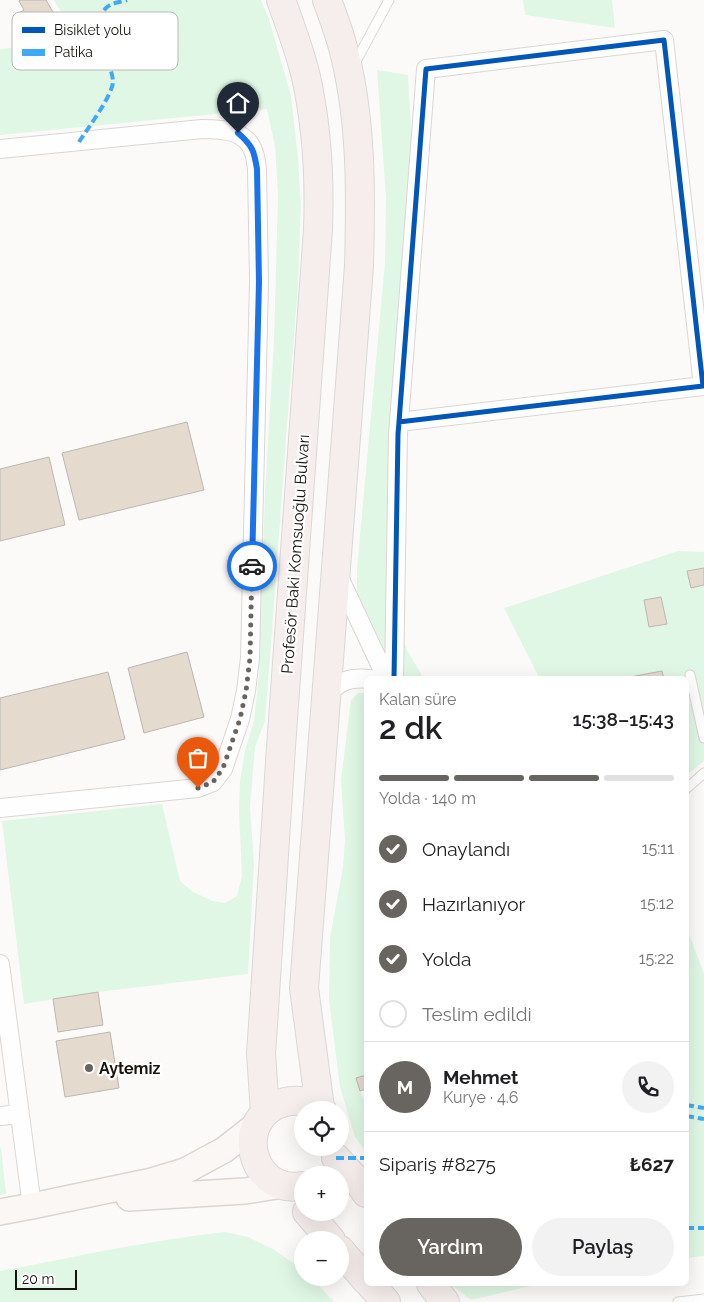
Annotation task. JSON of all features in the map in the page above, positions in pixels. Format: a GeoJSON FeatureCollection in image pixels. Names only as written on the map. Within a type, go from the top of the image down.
{"type":"FeatureCollection","features":[{"type":"Feature","properties":{"kind":"main road","name":"Profesör Baki Komsuoğlu Bulvarı"},"geometry":{"type":"LineString","coordinates":[[281,0],[306,76],[314,125],[319,198],[318,240],[262,1025],[260,1119],[252,1139],[252,1147],[259,1168],[269,1178],[293,1186]]}},
{"type":"Feature","properties":{"kind":"main road"},"geometry":{"type":"LineString","coordinates":[[320,1101],[304,988],[359,266],[361,217],[357,121],[342,44],[327,0]]}},
{"type":"Feature","properties":{"kind":"main road"},"geometry":{"type":"LineString","coordinates":[[0,1212],[152,1181],[185,1171],[224,1150],[277,1104],[294,1101]]}},
{"type":"Feature","properties":{"kind":"main road"},"geometry":{"type":"LineString","coordinates":[[333,1160],[360,1184],[364,1190]]}},
{"type":"Feature","properties":{"kind":"main road"},"geometry":{"type":"LineString","coordinates":[[32,1206],[293,1186]]}},
{"type":"Feature","properties":{"kind":"main road"},"geometry":{"type":"LineString","coordinates":[[315,1221],[323,1231]]}},
{"type":"Feature","properties":{"kind":"main road"},"geometry":{"type":"LineString","coordinates":[[349,1260],[364,1278]]}},
{"type":"Feature","properties":{"kind":"main road"},"geometry":{"type":"LineString","coordinates":[[372,1286],[386,1302]]}},
{"type":"Feature","properties":{"kind":"street"},"geometry":{"type":"LineString","coordinates":[[394,676],[399,422],[426,69],[664,40],[703,386],[399,422]]}},
{"type":"Feature","properties":{"kind":"street"},"geometry":{"type":"LineString","coordinates":[[0,149],[202,130],[238,133],[248,142],[254,152],[257,169],[259,282],[250,658],[240,719],[223,768],[213,782],[198,788],[0,808]]}},
{"type":"Feature","properties":{"kind":"street"},"geometry":{"type":"LineString","coordinates":[[335,568],[386,676]]}},
{"type":"Feature","properties":{"kind":"street"},"geometry":{"type":"LineString","coordinates":[[326,696],[335,686],[341,683],[364,678]]}},
{"type":"Feature","properties":{"kind":"street"},"geometry":{"type":"LineString","coordinates":[[0,964],[32,1206]]}},
{"type":"Feature","properties":{"kind":"street"},"geometry":{"type":"LineString","coordinates":[[0,1116],[19,1114]]}},
{"type":"Feature","properties":{"kind":"lane"},"geometry":{"type":"LineString","coordinates":[[349,74],[388,0]]}},
{"type":"Feature","properties":{"kind":"lane"},"geometry":{"type":"LineString","coordinates":[[690,676],[704,738]]}},
{"type":"Feature","properties":{"kind":"lane"},"geometry":{"type":"LineString","coordinates":[[689,786],[704,774]]}},
{"type":"Feature","properties":{"kind":"lane"},"geometry":{"type":"LineString","coordinates":[[678,1302],[704,1300]]}},
{"type":"Feature","properties":{"kind":"green space"},"geometry":{"type":"Polygon","coordinates":[[[54,0],[261,0],[269,19],[291,96],[301,207],[298,285],[265,721],[255,747],[250,807],[254,864],[248,974],[98,992],[24,1004],[2,821],[162,804],[180,881],[193,892],[213,901],[225,903],[237,896],[242,876],[239,812],[240,781],[245,751],[254,721],[259,675],[265,492],[274,341],[278,195],[275,146],[267,109],[0,135],[0,49],[12,48],[12,70],[178,70],[178,12],[61,12],[54,0]]]}},
{"type":"Feature","properties":{"kind":"green space"},"geometry":{"type":"Polygon","coordinates":[[[523,0],[612,0],[615,28],[525,15],[523,0]]]}},
{"type":"Feature","properties":{"kind":"green space"},"geometry":{"type":"Polygon","coordinates":[[[377,70],[408,75],[415,197],[389,597],[407,650],[422,676],[398,676],[357,593],[357,569],[385,262],[386,198],[377,70]]]}},
{"type":"Feature","properties":{"kind":"green space"},"geometry":{"type":"Polygon","coordinates":[[[678,551],[704,552],[704,761],[689,774],[689,676],[538,676],[504,608],[678,551]]]}},
{"type":"Feature","properties":{"kind":"green space"},"geometry":{"type":"Polygon","coordinates":[[[358,693],[364,693],[364,1076],[356,1078],[364,1100],[364,1149],[355,1137],[349,1117],[349,1101],[344,1101],[340,1087],[329,1000],[330,938],[343,867],[345,840],[341,780],[351,700],[358,693]]]}},
{"type":"Feature","properties":{"kind":"green space"},"geometry":{"type":"Polygon","coordinates":[[[689,934],[704,974],[704,1256],[689,1258],[689,934]]]}},
{"type":"Feature","properties":{"kind":"green space"},"geometry":{"type":"Polygon","coordinates":[[[0,1147],[6,1194],[0,1195],[0,1147]]]}},
{"type":"Feature","properties":{"kind":"green space"},"geometry":{"type":"Polygon","coordinates":[[[225,1232],[248,1237],[273,1249],[294,1263],[294,1286],[319,1286],[334,1302],[0,1302],[0,1271],[197,1235],[225,1232]]]}},
{"type":"Feature","properties":{"kind":"green space"},"geometry":{"type":"Polygon","coordinates":[[[453,1286],[530,1286],[471,1300],[453,1286]]]}},
{"type":"Feature","properties":{"kind":"building"},"geometry":{"type":"Polygon","coordinates":[[[46,0],[53,12],[21,12],[24,10],[19,1],[46,0]]]}},
{"type":"Feature","properties":{"kind":"building"},"geometry":{"type":"Polygon","coordinates":[[[187,422],[204,490],[79,520],[62,453],[187,422]]]}},
{"type":"Feature","properties":{"kind":"building"},"geometry":{"type":"Polygon","coordinates":[[[49,457],[65,525],[0,541],[0,469],[49,457]]]}},
{"type":"Feature","properties":{"kind":"building"},"geometry":{"type":"Polygon","coordinates":[[[704,568],[704,585],[691,588],[687,571],[704,568]]]}},
{"type":"Feature","properties":{"kind":"building"},"geometry":{"type":"Polygon","coordinates":[[[661,597],[667,624],[649,627],[644,600],[661,597]]]}},
{"type":"Feature","properties":{"kind":"building"},"geometry":{"type":"Polygon","coordinates":[[[187,652],[204,717],[144,733],[128,668],[187,652]]]}},
{"type":"Feature","properties":{"kind":"building"},"geometry":{"type":"Polygon","coordinates":[[[662,671],[663,676],[635,676],[662,671]]]}},
{"type":"Feature","properties":{"kind":"building"},"geometry":{"type":"Polygon","coordinates":[[[108,672],[125,739],[0,770],[0,698],[108,672]]]}},
{"type":"Feature","properties":{"kind":"building"},"geometry":{"type":"Polygon","coordinates":[[[98,992],[103,1025],[58,1032],[53,999],[98,992]]]}},
{"type":"Feature","properties":{"kind":"building"},"geometry":{"type":"Polygon","coordinates":[[[110,1032],[119,1088],[65,1097],[56,1041],[110,1032]]]}},
{"type":"Feature","properties":{"kind":"building"},"geometry":{"type":"Polygon","coordinates":[[[364,1076],[364,1090],[360,1091],[356,1078],[364,1076]]]}},
{"type":"Feature","properties":{"kind":"marked path"},"geometry":{"type":"LineString","coordinates":[[103,12],[110,5],[127,0]]}},
{"type":"Feature","properties":{"kind":"marked path"},"geometry":{"type":"LineString","coordinates":[[79,142],[109,95],[113,82],[111,70]]}},
{"type":"Feature","properties":{"kind":"marked path"},"geometry":{"type":"LineString","coordinates":[[689,1106],[704,1108]]}},
{"type":"Feature","properties":{"kind":"marked path"},"geometry":{"type":"LineString","coordinates":[[689,1116],[704,1119]]}},
{"type":"Feature","properties":{"kind":"marked path"},"geometry":{"type":"LineString","coordinates":[[336,1158],[364,1158]]}},
{"type":"Feature","properties":{"kind":"marked path"},"geometry":{"type":"LineString","coordinates":[[689,1228],[704,1228]]}},
{"type":"Feature","properties":{"kind":"cycle path"},"geometry":{"type":"LineString","coordinates":[[394,676],[398,434],[426,69],[664,40],[703,386],[399,422]]}},
{"type":"Feature","properties":{"kind":"way so far"},"geometry":{"type":"LineString","coordinates":[[198,788],[213,782],[223,768],[240,719],[250,658],[252,566]]}},
{"type":"Feature","properties":{"kind":"place","name":"Aytemiz"},"geometry":{"type":"Point","coordinates":[89,1068]}},
{"type":"Feature","properties":{"kind":"route"},"geometry":{"type":"LineString","coordinates":[[238,133],[248,142],[254,152],[257,169],[259,282],[252,566]]}}]}
